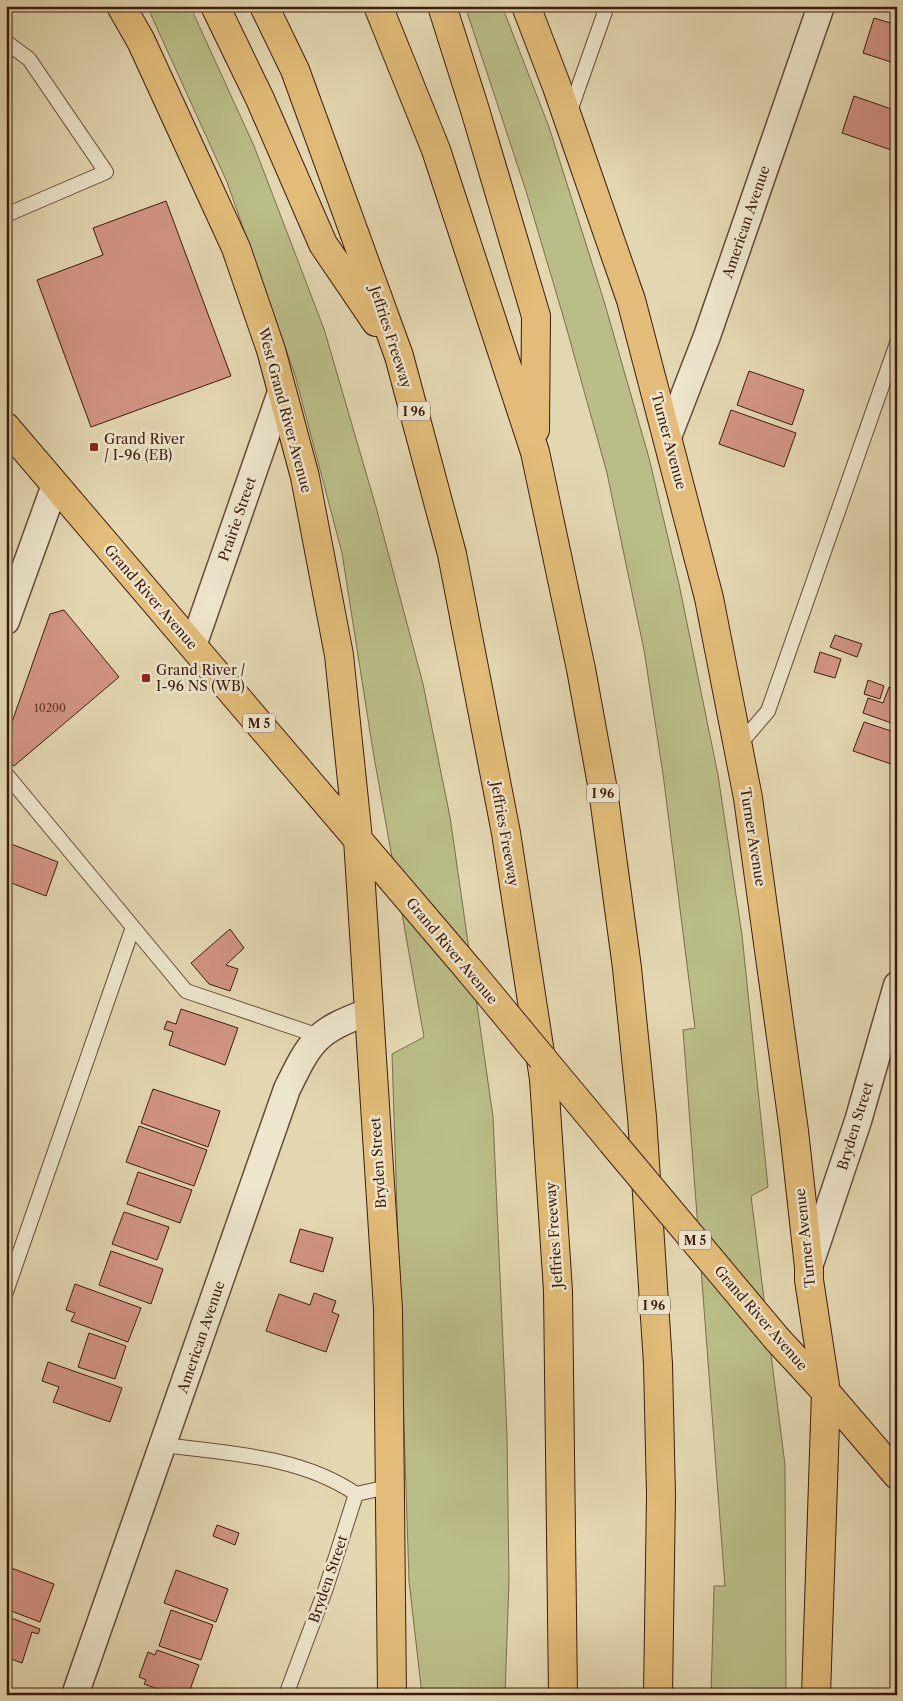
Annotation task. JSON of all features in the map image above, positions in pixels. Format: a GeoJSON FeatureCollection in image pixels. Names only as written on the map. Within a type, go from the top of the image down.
{"type":"FeatureCollection","features":[{"type":"Feature","properties":{"kind":"main road","name":"West Grand River Avenue"},"geometry":{"type":"LineString","coordinates":[[122,6],[141,41],[236,248],[271,350],[281,392],[306,477],[338,655],[358,839]]}},
{"type":"Feature","properties":{"kind":"main road"},"geometry":{"type":"LineString","coordinates":[[215,6],[260,99],[323,244],[400,356]]}},
{"type":"Feature","properties":{"kind":"main road","name":"Jeffries Freeway"},"geometry":{"type":"LineString","coordinates":[[264,6],[295,70],[400,356],[452,554],[506,833],[544,1079],[558,1291],[563,1695]]}},
{"type":"Feature","properties":{"kind":"main road","name":"I 96"},"geometry":{"type":"LineString","coordinates":[[378,6],[436,150],[534,452],[581,669],[603,790],[627,968],[642,1117],[658,1364],[661,1494],[658,1695]]}},
{"type":"Feature","properties":{"kind":"main road"},"geometry":{"type":"LineString","coordinates":[[442,6],[536,316],[534,452]]}},
{"type":"Feature","properties":{"kind":"main road","name":"Turner Avenue"},"geometry":{"type":"LineString","coordinates":[[526,6],[568,117],[631,300],[709,598],[738,747],[767,929],[794,1131],[809,1280],[826,1392],[816,1695]]}},
{"type":"Feature","properties":{"kind":"main road","name":"Grand River Avenue"},"geometry":{"type":"LineString","coordinates":[[6,428],[470,971],[777,1339],[826,1392],[897,1475]]}},
{"type":"Feature","properties":{"kind":"main road","name":"Bryden Street"},"geometry":{"type":"LineString","coordinates":[[358,839],[388,1309],[388,1487],[392,1695]]}},
{"type":"Feature","properties":{"kind":"street","name":"American Avenue"},"geometry":{"type":"LineString","coordinates":[[668,437],[710,327],[821,6]]}},
{"type":"Feature","properties":{"kind":"street","name":"Prairie Street"},"geometry":{"type":"LineString","coordinates":[[192,646],[281,392]]}},
{"type":"Feature","properties":{"kind":"street"},"geometry":{"type":"LineString","coordinates":[[6,621],[55,485]]}},
{"type":"Feature","properties":{"kind":"street","name":"Bryden Street"},"geometry":{"type":"LineString","coordinates":[[809,1267],[858,1121],[897,984]]}},
{"type":"Feature","properties":{"kind":"street","name":"American Avenue"},"geometry":{"type":"LineString","coordinates":[[75,1695],[288,1089],[303,1057],[319,1036],[337,1024],[368,1012]]}},
{"type":"Feature","properties":{"kind":"lane"},"geometry":{"type":"LineString","coordinates":[[568,117],[607,6]]}},
{"type":"Feature","properties":{"kind":"lane"},"geometry":{"type":"LineString","coordinates":[[6,42],[29,59],[106,172],[6,215]]}},
{"type":"Feature","properties":{"kind":"lane"},"geometry":{"type":"LineString","coordinates":[[738,747],[768,711],[897,343]]}},
{"type":"Feature","properties":{"kind":"lane"},"geometry":{"type":"LineString","coordinates":[[6,774],[186,991],[319,1036]]}},
{"type":"Feature","properties":{"kind":"lane"},"geometry":{"type":"LineString","coordinates":[[6,1292],[133,927]]}},
{"type":"Feature","properties":{"kind":"lane"},"geometry":{"type":"LineString","coordinates":[[163,1445],[239,1455],[302,1468],[345,1486],[356,1494],[388,1487]]}},
{"type":"Feature","properties":{"kind":"lane","name":"Bryden Street"},"geometry":{"type":"LineString","coordinates":[[286,1695],[326,1588],[356,1494]]}},
{"type":"Feature","properties":{"kind":"green space"},"geometry":{"type":"Polygon","coordinates":[[[147,6],[190,6],[254,146],[324,329],[376,507],[423,684],[450,817],[493,1117],[507,1435],[509,1580],[505,1695],[422,1695],[409,1581],[392,1054],[424,1037],[373,751],[342,553],[295,375],[227,182],[147,6]]]}},
{"type":"Feature","properties":{"kind":"green space"},"geometry":{"type":"Polygon","coordinates":[[[465,6],[502,6],[549,127],[604,301],[649,458],[679,584],[718,775],[742,935],[768,1187],[751,1196],[785,1465],[786,1695],[711,1695],[714,1586],[725,1586],[683,1030],[695,1028],[663,774],[644,650],[607,473],[526,191],[465,6]]]}},
{"type":"Feature","properties":{"kind":"building"},"geometry":{"type":"Polygon","coordinates":[[[874,18],[897,25],[897,64],[863,53],[874,18]]]}},
{"type":"Feature","properties":{"kind":"building"},"geometry":{"type":"Polygon","coordinates":[[[854,96],[897,111],[897,152],[842,133],[854,96]]]}},
{"type":"Feature","properties":{"kind":"building"},"geometry":{"type":"Polygon","coordinates":[[[166,201],[231,376],[91,427],[37,280],[103,255],[93,228],[166,201]]]}},
{"type":"Feature","properties":{"kind":"building"},"geometry":{"type":"Polygon","coordinates":[[[749,371],[804,390],[792,425],[737,405],[749,371]]]}},
{"type":"Feature","properties":{"kind":"building"},"geometry":{"type":"Polygon","coordinates":[[[731,410],[796,433],[784,467],[719,444],[731,410]]]}},
{"type":"Feature","properties":{"kind":"building"},"geometry":{"type":"Polygon","coordinates":[[[64,610],[119,677],[14,766],[6,759],[6,739],[50,614],[64,610]]]}},
{"type":"Feature","properties":{"kind":"building"},"geometry":{"type":"Polygon","coordinates":[[[835,635],[862,644],[857,657],[830,647],[835,635]]]}},
{"type":"Feature","properties":{"kind":"building"},"geometry":{"type":"Polygon","coordinates":[[[820,652],[841,659],[835,678],[814,672],[820,652]]]}},
{"type":"Feature","properties":{"kind":"building"},"geometry":{"type":"Polygon","coordinates":[[[868,680],[884,686],[880,699],[864,694],[868,680]]]}},
{"type":"Feature","properties":{"kind":"building"},"geometry":{"type":"Polygon","coordinates":[[[889,687],[897,689],[897,725],[863,713],[868,698],[883,703],[889,687]]]}},
{"type":"Feature","properties":{"kind":"building"},"geometry":{"type":"Polygon","coordinates":[[[864,722],[897,733],[897,766],[853,751],[864,722]]]}},
{"type":"Feature","properties":{"kind":"building"},"geometry":{"type":"Polygon","coordinates":[[[6,842],[58,862],[46,896],[6,881],[6,842]]]}},
{"type":"Feature","properties":{"kind":"building"},"geometry":{"type":"Polygon","coordinates":[[[230,929],[244,948],[226,965],[238,969],[230,991],[209,984],[191,963],[230,929]]]}},
{"type":"Feature","properties":{"kind":"building"},"geometry":{"type":"Polygon","coordinates":[[[181,1009],[238,1028],[225,1065],[169,1045],[173,1032],[164,1029],[167,1021],[176,1024],[181,1009]]]}},
{"type":"Feature","properties":{"kind":"building"},"geometry":{"type":"Polygon","coordinates":[[[153,1089],[220,1111],[208,1147],[141,1123],[153,1089]]]}},
{"type":"Feature","properties":{"kind":"building"},"geometry":{"type":"Polygon","coordinates":[[[139,1126],[207,1150],[194,1186],[126,1162],[139,1126]]]}},
{"type":"Feature","properties":{"kind":"building"},"geometry":{"type":"Polygon","coordinates":[[[138,1172],[192,1190],[180,1223],[127,1204],[138,1172]]]}},
{"type":"Feature","properties":{"kind":"building"},"geometry":{"type":"Polygon","coordinates":[[[124,1212],[169,1227],[157,1260],[112,1244],[124,1212]]]}},
{"type":"Feature","properties":{"kind":"building"},"geometry":{"type":"Polygon","coordinates":[[[300,1229],[333,1238],[323,1272],[290,1262],[300,1229]]]}},
{"type":"Feature","properties":{"kind":"building"},"geometry":{"type":"Polygon","coordinates":[[[111,1251],[163,1269],[151,1304],[99,1285],[111,1251]]]}},
{"type":"Feature","properties":{"kind":"building"},"geometry":{"type":"Polygon","coordinates":[[[75,1284],[141,1308],[128,1342],[71,1321],[75,1313],[66,1310],[75,1284]]]}},
{"type":"Feature","properties":{"kind":"building"},"geometry":{"type":"Polygon","coordinates":[[[314,1293],[336,1301],[332,1312],[339,1315],[326,1352],[266,1331],[279,1294],[310,1305],[314,1293]]]}},
{"type":"Feature","properties":{"kind":"building"},"geometry":{"type":"Polygon","coordinates":[[[89,1333],[126,1346],[115,1379],[78,1367],[89,1333]]]}},
{"type":"Feature","properties":{"kind":"building"},"geometry":{"type":"Polygon","coordinates":[[[48,1362],[122,1388],[110,1422],[53,1402],[59,1387],[42,1381],[48,1362]]]}},
{"type":"Feature","properties":{"kind":"building"},"geometry":{"type":"Polygon","coordinates":[[[217,1525],[239,1533],[235,1545],[213,1536],[217,1525]]]}},
{"type":"Feature","properties":{"kind":"building"},"geometry":{"type":"Polygon","coordinates":[[[6,1566],[54,1584],[40,1622],[6,1609],[6,1566]]]}},
{"type":"Feature","properties":{"kind":"building"},"geometry":{"type":"Polygon","coordinates":[[[176,1570],[228,1589],[216,1622],[164,1603],[176,1570]]]}},
{"type":"Feature","properties":{"kind":"building"},"geometry":{"type":"Polygon","coordinates":[[[171,1610],[213,1625],[201,1660],[159,1646],[171,1610]]]}},
{"type":"Feature","properties":{"kind":"building"},"geometry":{"type":"Polygon","coordinates":[[[6,1616],[40,1629],[38,1634],[32,1632],[22,1663],[6,1657],[6,1616]]]}},
{"type":"Feature","properties":{"kind":"building"},"geometry":{"type":"Polygon","coordinates":[[[157,1650],[199,1665],[188,1695],[174,1695],[144,1684],[146,1680],[139,1677],[148,1652],[155,1655],[157,1650]]]}},
{"type":"Feature","properties":{"kind":"place","name":"Grand River / I-96 (EB)"},"geometry":{"type":"Point","coordinates":[94,447]}},
{"type":"Feature","properties":{"kind":"place","name":"Grand River / I-96 NS (WB)"},"geometry":{"type":"Point","coordinates":[146,678]}}]}
